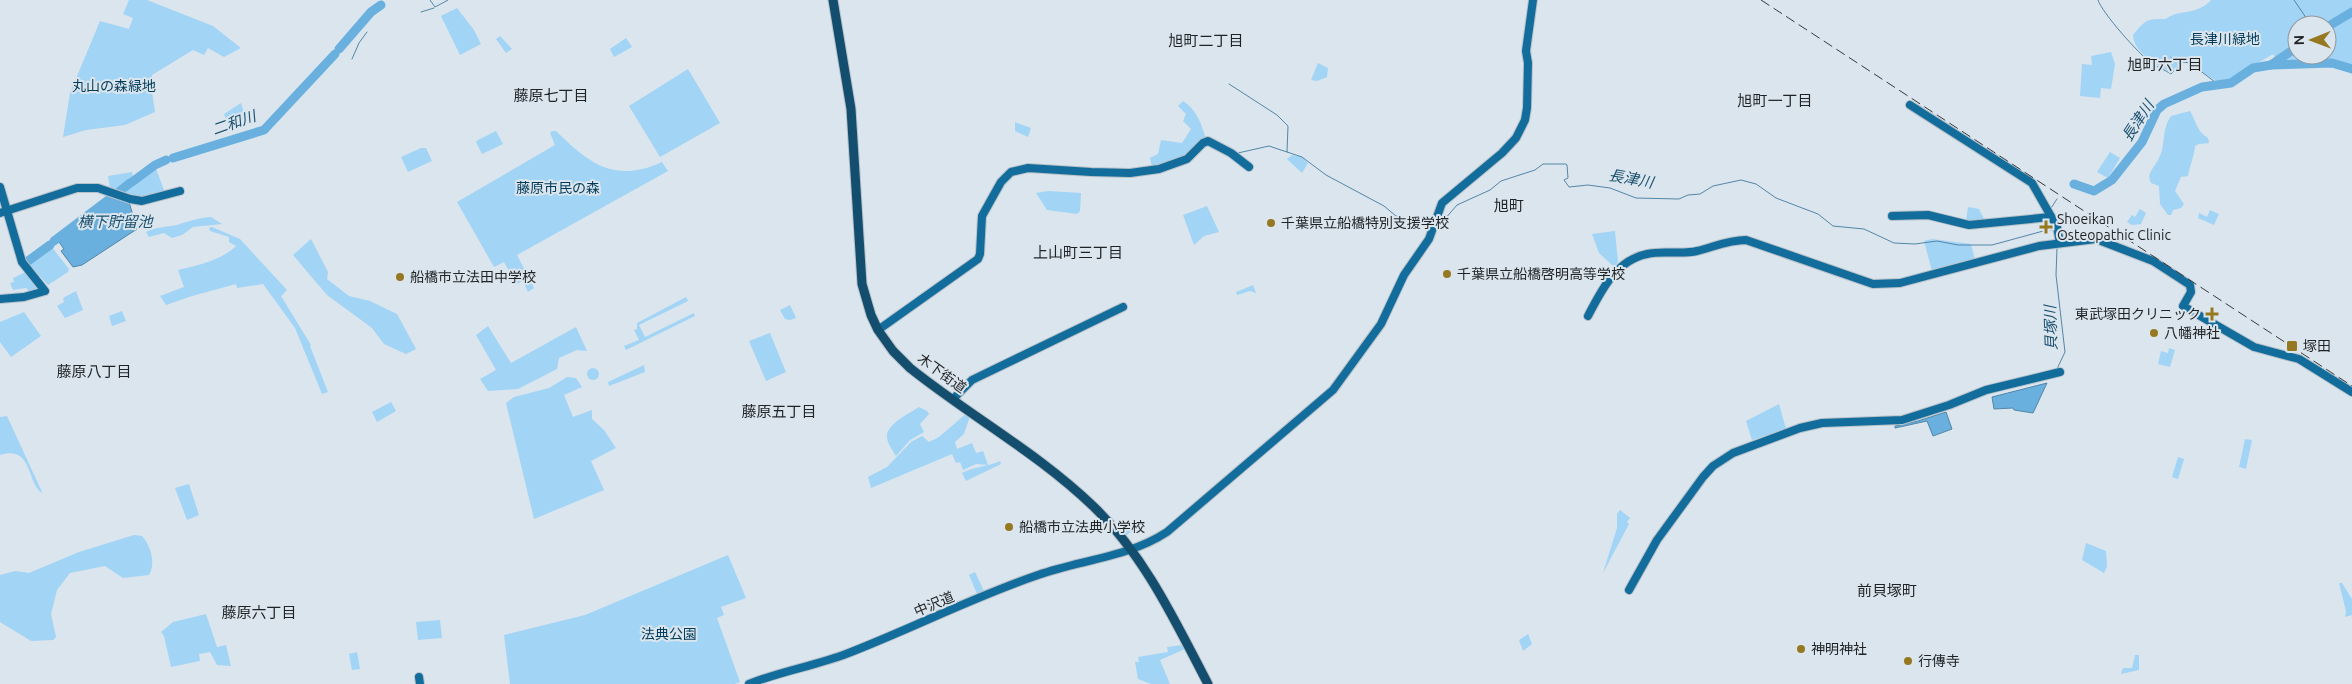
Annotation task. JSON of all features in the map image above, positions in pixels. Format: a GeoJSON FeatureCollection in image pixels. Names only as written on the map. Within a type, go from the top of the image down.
{"type":"FeatureCollection","features":[{"type":"Feature","properties":{"kind":"main road","name":"木下街道"},"geometry":{"type":"LineString","coordinates":[[833,0],[851,109],[861,272],[866,300],[878,330],[893,351],[910,368],[1052,470],[1094,507],[1150,577],[1208,684]]}},
{"type":"Feature","properties":{"kind":"street","name":"中沢道"},"geometry":{"type":"LineString","coordinates":[[749,684],[778,672],[825,662],[1034,576],[1063,566],[1130,550],[1167,532],[1326,398],[1381,324],[1404,275],[1429,238],[1442,203],[1509,147],[1521,128],[1527,108],[1528,63],[1526,51],[1533,0]]}},
{"type":"Feature","properties":{"kind":"street"},"geometry":{"type":"LineString","coordinates":[[1910,106],[2032,183],[2057,226],[2060,243]]}},
{"type":"Feature","properties":{"kind":"street"},"geometry":{"type":"LineString","coordinates":[[878,330],[978,259],[980,254],[982,216],[1001,182],[1017,170],[1028,168],[1067,172],[1130,173],[1159,169],[1187,159],[1203,143],[1208,141],[1231,152],[1248,167]]}},
{"type":"Feature","properties":{"kind":"street"},"geometry":{"type":"LineString","coordinates":[[0,187],[4,212],[22,262],[45,291],[24,297],[0,299]]}},
{"type":"Feature","properties":{"kind":"street"},"geometry":{"type":"LineString","coordinates":[[4,212],[77,188],[98,188],[134,200],[148,200],[180,191]]}},
{"type":"Feature","properties":{"kind":"street"},"geometry":{"type":"LineString","coordinates":[[1892,216],[1928,215],[1969,225],[2051,217]]}},
{"type":"Feature","properties":{"kind":"street"},"geometry":{"type":"LineString","coordinates":[[1588,316],[1608,280],[1621,267],[1634,259],[1646,254],[1696,251],[1733,240],[1746,240],[1857,279],[1886,284],[1900,283],[2039,246],[2096,239],[2154,261],[2191,288],[2183,306],[2254,347],[2299,359],[2352,392]]}},
{"type":"Feature","properties":{"kind":"street"},"geometry":{"type":"LineString","coordinates":[[953,399],[972,380],[1123,306]]}},
{"type":"Feature","properties":{"kind":"street"},"geometry":{"type":"LineString","coordinates":[[1629,590],[1656,540],[1703,477],[1713,466],[1733,453],[1800,428],[1822,423],[1902,420],[1950,405],[1986,390],[2060,372]]}},
{"type":"Feature","properties":{"kind":"green space","name":"丸山の森緑地"},"geometry":{"type":"Polygon","coordinates":[[[129,0],[147,0],[213,26],[241,48],[224,57],[208,48],[204,55],[193,50],[152,75],[155,112],[125,125],[86,130],[63,137],[70,93],[100,21],[129,29],[133,18],[123,14],[129,0]]]}},
{"type":"Feature","properties":{"kind":"green space","name":"長津川緑地"},"geometry":{"type":"Polygon","coordinates":[[[2211,0],[2352,0],[2352,69],[2337,64],[2337,15],[2287,15],[2287,64],[2279,64],[2273,54],[2226,82],[2214,80],[2184,60],[2172,73],[2148,58],[2134,42],[2133,35],[2147,21],[2166,19],[2176,14],[2200,8],[2211,0]]]}},
{"type":"Feature","properties":{"kind":"green space"},"geometry":{"type":"Polygon","coordinates":[[[457,8],[474,30],[481,44],[460,55],[441,16],[457,8]]]}},
{"type":"Feature","properties":{"kind":"green space"},"geometry":{"type":"Polygon","coordinates":[[[500,36],[512,49],[506,53],[496,39],[500,36]]]}},
{"type":"Feature","properties":{"kind":"green space"},"geometry":{"type":"Polygon","coordinates":[[[626,38],[632,47],[614,57],[610,49],[626,38]]]}},
{"type":"Feature","properties":{"kind":"green space"},"geometry":{"type":"Polygon","coordinates":[[[2111,52],[2115,64],[2111,89],[2101,88],[2100,98],[2080,96],[2082,64],[2092,65],[2091,56],[2111,52]]]}},
{"type":"Feature","properties":{"kind":"green space"},"geometry":{"type":"Polygon","coordinates":[[[1318,63],[1328,68],[1327,77],[1317,81],[1311,80],[1318,63]]]}},
{"type":"Feature","properties":{"kind":"green space"},"geometry":{"type":"Polygon","coordinates":[[[688,69],[720,123],[660,157],[629,106],[688,69]]]}},
{"type":"Feature","properties":{"kind":"green space"},"geometry":{"type":"Polygon","coordinates":[[[533,88],[542,98],[534,101],[521,95],[533,88]]]}},
{"type":"Feature","properties":{"kind":"green space"},"geometry":{"type":"Polygon","coordinates":[[[1183,101],[1195,113],[1206,139],[1182,158],[1152,167],[1150,158],[1158,154],[1161,140],[1182,143],[1191,129],[1183,121],[1186,114],[1178,106],[1183,101]]]}},
{"type":"Feature","properties":{"kind":"green space"},"geometry":{"type":"Polygon","coordinates":[[[241,103],[246,120],[228,125],[224,114],[241,103]]]}},
{"type":"Feature","properties":{"kind":"green space"},"geometry":{"type":"Polygon","coordinates":[[[2190,111],[2199,129],[2208,138],[2209,143],[2195,146],[2188,176],[2181,177],[2175,191],[2184,204],[2181,208],[2173,210],[2171,215],[2168,215],[2160,204],[2159,186],[2151,183],[2150,176],[2161,153],[2166,127],[2171,116],[2190,111]]]}},
{"type":"Feature","properties":{"kind":"green space"},"geometry":{"type":"Polygon","coordinates":[[[1015,122],[1031,128],[1028,137],[1015,131],[1015,122]]]}},
{"type":"Feature","properties":{"kind":"green space"},"geometry":{"type":"Polygon","coordinates":[[[496,131],[503,144],[482,154],[476,142],[496,131]]]}},
{"type":"Feature","properties":{"kind":"green space","name":"藤原市民の森"},"geometry":{"type":"Polygon","coordinates":[[[556,131],[591,161],[603,167],[630,171],[662,162],[668,171],[517,255],[534,288],[528,292],[523,281],[516,284],[504,262],[494,267],[457,202],[555,145],[550,133],[556,131]]]}},
{"type":"Feature","properties":{"kind":"green space"},"geometry":{"type":"Polygon","coordinates":[[[421,148],[426,148],[432,161],[408,172],[401,157],[421,148]]]}},
{"type":"Feature","properties":{"kind":"green space"},"geometry":{"type":"Polygon","coordinates":[[[2110,152],[2120,158],[2108,178],[2097,172],[2110,152]]]}},
{"type":"Feature","properties":{"kind":"green space"},"geometry":{"type":"Polygon","coordinates":[[[1292,155],[1302,157],[1308,163],[1302,173],[1287,159],[1292,155]]]}},
{"type":"Feature","properties":{"kind":"green space"},"geometry":{"type":"Polygon","coordinates":[[[155,166],[165,193],[137,197],[121,192],[155,166]]]}},
{"type":"Feature","properties":{"kind":"green space"},"geometry":{"type":"Polygon","coordinates":[[[132,172],[133,179],[117,191],[110,188],[108,176],[132,172]]]}},
{"type":"Feature","properties":{"kind":"green space"},"geometry":{"type":"Polygon","coordinates":[[[1048,191],[1081,193],[1080,211],[1077,214],[1047,210],[1036,193],[1048,191]]]}},
{"type":"Feature","properties":{"kind":"green space"},"geometry":{"type":"Polygon","coordinates":[[[1207,206],[1219,232],[1204,236],[1194,245],[1183,215],[1207,206]]]}},
{"type":"Feature","properties":{"kind":"green space"},"geometry":{"type":"Polygon","coordinates":[[[1968,207],[1979,209],[1984,219],[1983,221],[1966,221],[1968,207]]]}},
{"type":"Feature","properties":{"kind":"green space"},"geometry":{"type":"Polygon","coordinates":[[[2140,209],[2146,213],[2141,224],[2132,225],[2127,222],[2132,215],[2135,217],[2140,209]]]}},
{"type":"Feature","properties":{"kind":"green space"},"geometry":{"type":"Polygon","coordinates":[[[2210,210],[2219,214],[2214,225],[2198,218],[2199,213],[2207,217],[2210,210]]]}},
{"type":"Feature","properties":{"kind":"green space"},"geometry":{"type":"Polygon","coordinates":[[[211,217],[222,224],[193,227],[182,235],[172,238],[164,233],[149,237],[146,232],[157,228],[211,217]]]}},
{"type":"Feature","properties":{"kind":"green space"},"geometry":{"type":"Polygon","coordinates":[[[212,227],[240,239],[287,290],[281,296],[311,345],[328,392],[322,394],[295,328],[263,284],[237,288],[236,284],[166,305],[160,296],[184,287],[178,270],[216,259],[236,246],[229,242],[229,237],[210,231],[209,228],[212,227]]]}},
{"type":"Feature","properties":{"kind":"green space"},"geometry":{"type":"Polygon","coordinates":[[[1615,231],[1618,262],[1614,267],[1599,253],[1592,234],[1615,231]]]}},
{"type":"Feature","properties":{"kind":"green space"},"geometry":{"type":"Polygon","coordinates":[[[311,239],[328,272],[327,279],[349,296],[370,301],[397,314],[416,349],[406,354],[384,344],[372,328],[327,295],[293,255],[311,239]]]}},
{"type":"Feature","properties":{"kind":"green space"},"geometry":{"type":"Polygon","coordinates":[[[1932,239],[1971,244],[1975,260],[1932,271],[1924,241],[1932,239]]]}},
{"type":"Feature","properties":{"kind":"green space"},"geometry":{"type":"Polygon","coordinates":[[[51,246],[69,269],[68,272],[48,285],[28,263],[51,246]]]}},
{"type":"Feature","properties":{"kind":"green space"},"geometry":{"type":"Polygon","coordinates":[[[26,272],[41,289],[32,294],[26,288],[13,290],[10,283],[14,282],[13,278],[26,272]]]}},
{"type":"Feature","properties":{"kind":"green space"},"geometry":{"type":"Polygon","coordinates":[[[1253,285],[1256,293],[1250,291],[1237,295],[1236,292],[1253,285]]]}},
{"type":"Feature","properties":{"kind":"green space"},"geometry":{"type":"Polygon","coordinates":[[[76,291],[83,310],[65,318],[57,306],[64,302],[63,298],[76,291]]]}},
{"type":"Feature","properties":{"kind":"green space"},"geometry":{"type":"Polygon","coordinates":[[[686,297],[688,301],[639,325],[645,337],[694,313],[695,316],[626,350],[624,346],[639,340],[634,330],[637,329],[637,323],[686,297]]]}},
{"type":"Feature","properties":{"kind":"green space"},"geometry":{"type":"Polygon","coordinates":[[[790,305],[796,318],[790,320],[785,319],[780,310],[790,305]]]}},
{"type":"Feature","properties":{"kind":"green space"},"geometry":{"type":"Polygon","coordinates":[[[122,311],[126,321],[112,326],[109,316],[122,311]]]}},
{"type":"Feature","properties":{"kind":"green space"},"geometry":{"type":"Polygon","coordinates":[[[24,312],[41,336],[11,357],[0,342],[0,322],[24,312]]]}},
{"type":"Feature","properties":{"kind":"green space"},"geometry":{"type":"Polygon","coordinates":[[[488,326],[511,363],[576,327],[587,351],[577,350],[559,358],[557,369],[518,389],[488,391],[480,379],[496,370],[476,335],[488,326]]]}},
{"type":"Feature","properties":{"kind":"green space"},"geometry":{"type":"Polygon","coordinates":[[[770,333],[786,372],[766,381],[749,341],[770,333]]]}},
{"type":"Feature","properties":{"kind":"green space"},"geometry":{"type":"Polygon","coordinates":[[[2169,348],[2175,350],[2170,367],[2158,364],[2161,351],[2168,353],[2169,348]]]}},
{"type":"Feature","properties":{"kind":"green space"},"geometry":{"type":"Polygon","coordinates":[[[644,365],[645,372],[609,386],[608,382],[644,365]]]}},
{"type":"Feature","properties":{"kind":"green space"},"geometry":{"type":"Polygon","coordinates":[[[595,368],[598,369],[598,379],[591,380],[588,379],[587,372],[588,369],[595,368]]]}},
{"type":"Feature","properties":{"kind":"green space"},"geometry":{"type":"Polygon","coordinates":[[[567,377],[576,378],[582,387],[564,395],[573,417],[592,410],[592,419],[604,430],[616,448],[591,461],[604,490],[534,519],[506,403],[514,397],[549,388],[567,377]]]}},
{"type":"Feature","properties":{"kind":"green space"},"geometry":{"type":"Polygon","coordinates":[[[391,402],[396,411],[377,422],[372,412],[391,402]]]}},
{"type":"Feature","properties":{"kind":"green space"},"geometry":{"type":"Polygon","coordinates":[[[1779,404],[1786,429],[1752,440],[1746,421],[1779,404]]]}},
{"type":"Feature","properties":{"kind":"green space"},"geometry":{"type":"Polygon","coordinates":[[[919,407],[929,414],[920,424],[924,432],[910,440],[896,456],[888,442],[888,432],[894,423],[919,407]]]}},
{"type":"Feature","properties":{"kind":"green space"},"geometry":{"type":"Polygon","coordinates":[[[967,413],[970,416],[964,434],[955,442],[957,449],[972,443],[976,453],[983,451],[988,465],[976,464],[963,470],[960,462],[956,463],[952,454],[871,488],[868,477],[887,467],[911,442],[922,436],[929,442],[939,437],[967,413]]]}},
{"type":"Feature","properties":{"kind":"green space"},"geometry":{"type":"Polygon","coordinates":[[[7,416],[42,493],[33,481],[24,460],[18,455],[11,453],[0,455],[0,417],[7,416]]]}},
{"type":"Feature","properties":{"kind":"green space"},"geometry":{"type":"Polygon","coordinates":[[[2245,439],[2252,440],[2246,469],[2239,467],[2245,439]]]}},
{"type":"Feature","properties":{"kind":"green space"},"geometry":{"type":"Polygon","coordinates":[[[2178,457],[2184,459],[2178,479],[2172,477],[2178,457]]]}},
{"type":"Feature","properties":{"kind":"green space"},"geometry":{"type":"Polygon","coordinates":[[[1000,461],[1001,464],[966,481],[962,473],[972,469],[1000,461]]]}},
{"type":"Feature","properties":{"kind":"green space"},"geometry":{"type":"Polygon","coordinates":[[[189,484],[199,515],[187,520],[175,488],[189,484]]]}},
{"type":"Feature","properties":{"kind":"green space"},"geometry":{"type":"Polygon","coordinates":[[[1620,510],[1630,518],[1627,522],[1629,524],[1603,573],[1617,528],[1617,514],[1620,510]]]}},
{"type":"Feature","properties":{"kind":"green space"},"geometry":{"type":"Polygon","coordinates":[[[1141,520],[1143,522],[1124,537],[1121,534],[1141,520]]]}},
{"type":"Feature","properties":{"kind":"green space"},"geometry":{"type":"Polygon","coordinates":[[[134,535],[142,536],[150,550],[152,566],[149,575],[123,578],[105,566],[70,573],[57,590],[51,614],[56,637],[53,640],[31,641],[0,622],[0,575],[15,571],[29,573],[79,552],[134,535]]]}},
{"type":"Feature","properties":{"kind":"green space"},"geometry":{"type":"Polygon","coordinates":[[[2086,543],[2106,551],[2107,567],[2104,573],[2082,560],[2086,543]]]}},
{"type":"Feature","properties":{"kind":"green space","name":"法典公園"},"geometry":{"type":"Polygon","coordinates":[[[728,555],[746,598],[721,607],[724,615],[717,618],[740,682],[735,684],[510,684],[504,635],[585,615],[728,555]]]}},
{"type":"Feature","properties":{"kind":"green space"},"geometry":{"type":"Polygon","coordinates":[[[975,572],[984,591],[977,594],[969,575],[975,572]]]}},
{"type":"Feature","properties":{"kind":"green space"},"geometry":{"type":"Polygon","coordinates":[[[2339,583],[2342,583],[2352,599],[2352,615],[2345,617],[2346,611],[2339,583]]]}},
{"type":"Feature","properties":{"kind":"green space"},"geometry":{"type":"Polygon","coordinates":[[[206,614],[217,647],[226,645],[231,666],[217,665],[210,652],[199,654],[200,661],[171,667],[164,636],[161,632],[173,622],[206,614]]]}},
{"type":"Feature","properties":{"kind":"green space"},"geometry":{"type":"Polygon","coordinates":[[[440,620],[442,638],[418,640],[416,622],[440,620]]]}},
{"type":"Feature","properties":{"kind":"green space"},"geometry":{"type":"Polygon","coordinates":[[[1528,634],[1532,644],[1523,651],[1519,640],[1528,634]]]}},
{"type":"Feature","properties":{"kind":"green space"},"geometry":{"type":"Polygon","coordinates":[[[1183,645],[1185,649],[1160,660],[1170,684],[1151,684],[1138,679],[1135,662],[1139,662],[1138,657],[1168,652],[1167,647],[1183,645]]]}},
{"type":"Feature","properties":{"kind":"green space"},"geometry":{"type":"Polygon","coordinates":[[[357,652],[360,669],[352,670],[349,654],[357,652]]]}},
{"type":"Feature","properties":{"kind":"green space"},"geometry":{"type":"Polygon","coordinates":[[[2135,655],[2139,655],[2139,670],[2121,674],[2123,668],[2132,668],[2135,655]]]}},
{"type":"Feature","properties":{"kind":"water","name":"横下貯留池"},"geometry":{"type":"Polygon","coordinates":[[[116,197],[129,202],[137,229],[82,265],[73,267],[61,251],[64,249],[59,242],[116,197]]]}},
{"type":"Feature","properties":{"kind":"water"},"geometry":{"type":"Polygon","coordinates":[[[2047,383],[2033,413],[2014,410],[2013,408],[1994,409],[1992,397],[2047,383]]]}},
{"type":"Feature","properties":{"kind":"water"},"geometry":{"type":"Polygon","coordinates":[[[1946,412],[1952,429],[1933,436],[1927,421],[1895,428],[1895,426],[1946,412]]]}},
{"type":"Feature","properties":{"kind":"waterway"},"geometry":{"type":"LineString","coordinates":[[430,0],[435,7],[448,0]]}},
{"type":"Feature","properties":{"kind":"waterway"},"geometry":{"type":"LineString","coordinates":[[2098,0],[2106,14],[2151,63],[2171,74],[2183,62],[2190,63],[2219,85]]}},
{"type":"Feature","properties":{"kind":"waterway"},"geometry":{"type":"LineString","coordinates":[[2294,0],[2304,15]]}},
{"type":"Feature","properties":{"kind":"waterway","name":"二和川"},"geometry":{"type":"LineString","coordinates":[[339,49],[371,12],[381,5]]}},
{"type":"Feature","properties":{"kind":"waterway"},"geometry":{"type":"LineString","coordinates":[[421,12],[434,8]]}},
{"type":"Feature","properties":{"kind":"waterway"},"geometry":{"type":"LineString","coordinates":[[2337,21],[2352,12]]}},
{"type":"Feature","properties":{"kind":"waterway"},"geometry":{"type":"LineString","coordinates":[[352,59],[359,43],[367,32]]}},
{"type":"Feature","properties":{"kind":"waterway","name":"二和川"},"geometry":{"type":"LineString","coordinates":[[173,158],[264,130],[335,54]]}},
{"type":"Feature","properties":{"kind":"waterway"},"geometry":{"type":"LineString","coordinates":[[2271,65],[2287,54]]}},
{"type":"Feature","properties":{"kind":"waterway","name":"長津川"},"geometry":{"type":"LineString","coordinates":[[2074,184],[2094,191],[2112,180],[2142,142],[2157,110],[2164,104],[2202,87],[2231,83],[2253,68],[2271,65],[2332,63],[2352,69]]}},
{"type":"Feature","properties":{"kind":"waterway","name":"長津川"},"geometry":{"type":"LineString","coordinates":[[1229,84],[1277,115],[1288,126],[1287,152],[1302,157],[1326,175],[1384,206],[1396,216],[1429,229]]}},
{"type":"Feature","properties":{"kind":"waterway"},"geometry":{"type":"LineString","coordinates":[[1238,153],[1269,146],[1287,152]]}},
{"type":"Feature","properties":{"kind":"waterway","name":"二和川"},"geometry":{"type":"LineString","coordinates":[[132,182],[155,165],[166,160]]}},
{"type":"Feature","properties":{"kind":"waterway","name":"長津川"},"geometry":{"type":"LineString","coordinates":[[1438,227],[1457,205],[1490,190],[1501,181],[1535,170],[1543,164],[1566,164],[1568,178],[1564,180],[1569,187],[1588,185],[1610,188],[1636,198],[1679,199],[1688,195],[1700,194],[1713,186],[1741,180],[1756,184],[1776,198],[1818,214],[1833,226],[1864,229],[1894,243],[1915,244],[1937,241],[1958,245],[1992,245],[2047,230],[2053,230],[2055,234]]}},
{"type":"Feature","properties":{"kind":"waterway","name":"二和川"},"geometry":{"type":"LineString","coordinates":[[120,191],[130,183]]}},
{"type":"Feature","properties":{"kind":"waterway","name":"二和川"},"geometry":{"type":"LineString","coordinates":[[54,241],[112,197]]}},
{"type":"Feature","properties":{"kind":"waterway","name":"長津川"},"geometry":{"type":"LineString","coordinates":[[2051,208],[2057,199]]}},
{"type":"Feature","properties":{"kind":"waterway","name":"二和川"},"geometry":{"type":"LineString","coordinates":[[28,261],[50,245]]}},
{"type":"Feature","properties":{"kind":"waterway","name":"貝塚川"},"geometry":{"type":"LineString","coordinates":[[2057,248],[2056,275],[2065,352],[2057,369]]}},
{"type":"Feature","properties":{"kind":"railway"},"geometry":{"type":"LineString","coordinates":[[1761,0],[2352,386]]}},
{"type":"Feature","properties":{"kind":"place","name":"千葉県立船橋特別支援学校"},"geometry":{"type":"Point","coordinates":[1271,223]}},
{"type":"Feature","properties":{"kind":"place","name":"Shoeikan Osteopathic Clinic"},"geometry":{"type":"Point","coordinates":[2046,227]}},
{"type":"Feature","properties":{"kind":"place","name":"千葉県立船橋啓明高等学校"},"geometry":{"type":"Point","coordinates":[1447,274]}},
{"type":"Feature","properties":{"kind":"place","name":"船橋市立法田中学校"},"geometry":{"type":"Point","coordinates":[400,277]}},
{"type":"Feature","properties":{"kind":"place","name":"東武塚田クリニック"},"geometry":{"type":"Point","coordinates":[2212,314]}},
{"type":"Feature","properties":{"kind":"place","name":"八幡神社"},"geometry":{"type":"Point","coordinates":[2154,333]}},
{"type":"Feature","properties":{"kind":"place","name":"塚田"},"geometry":{"type":"Point","coordinates":[2292,346]}},
{"type":"Feature","properties":{"kind":"place","name":"船橋市立法典小学校"},"geometry":{"type":"Point","coordinates":[1009,527]}},
{"type":"Feature","properties":{"kind":"place","name":"神明神社"},"geometry":{"type":"Point","coordinates":[1801,649]}},
{"type":"Feature","properties":{"kind":"place","name":"行傳寺"},"geometry":{"type":"Point","coordinates":[1908,661]}},
{"type":"Feature","properties":{"kind":"district","name":"旭町二丁目"},"geometry":{"type":"Point","coordinates":[1206,41]}},
{"type":"Feature","properties":{"kind":"district","name":"旭町六丁目"},"geometry":{"type":"Point","coordinates":[2165,65]}},
{"type":"Feature","properties":{"kind":"district","name":"藤原七丁目"},"geometry":{"type":"Point","coordinates":[551,96]}},
{"type":"Feature","properties":{"kind":"district","name":"旭町一丁目"},"geometry":{"type":"Point","coordinates":[1775,101]}},
{"type":"Feature","properties":{"kind":"district","name":"旭町"},"geometry":{"type":"Point","coordinates":[1509,206]}},
{"type":"Feature","properties":{"kind":"district","name":"上山町三丁目"},"geometry":{"type":"Point","coordinates":[1078,253]}},
{"type":"Feature","properties":{"kind":"district","name":"藤原八丁目"},"geometry":{"type":"Point","coordinates":[94,372]}},
{"type":"Feature","properties":{"kind":"district","name":"藤原五丁目"},"geometry":{"type":"Point","coordinates":[779,412]}},
{"type":"Feature","properties":{"kind":"district","name":"前貝塚町"},"geometry":{"type":"Point","coordinates":[1887,591]}},
{"type":"Feature","properties":{"kind":"district","name":"藤原六丁目"},"geometry":{"type":"Point","coordinates":[259,613]}}]}
